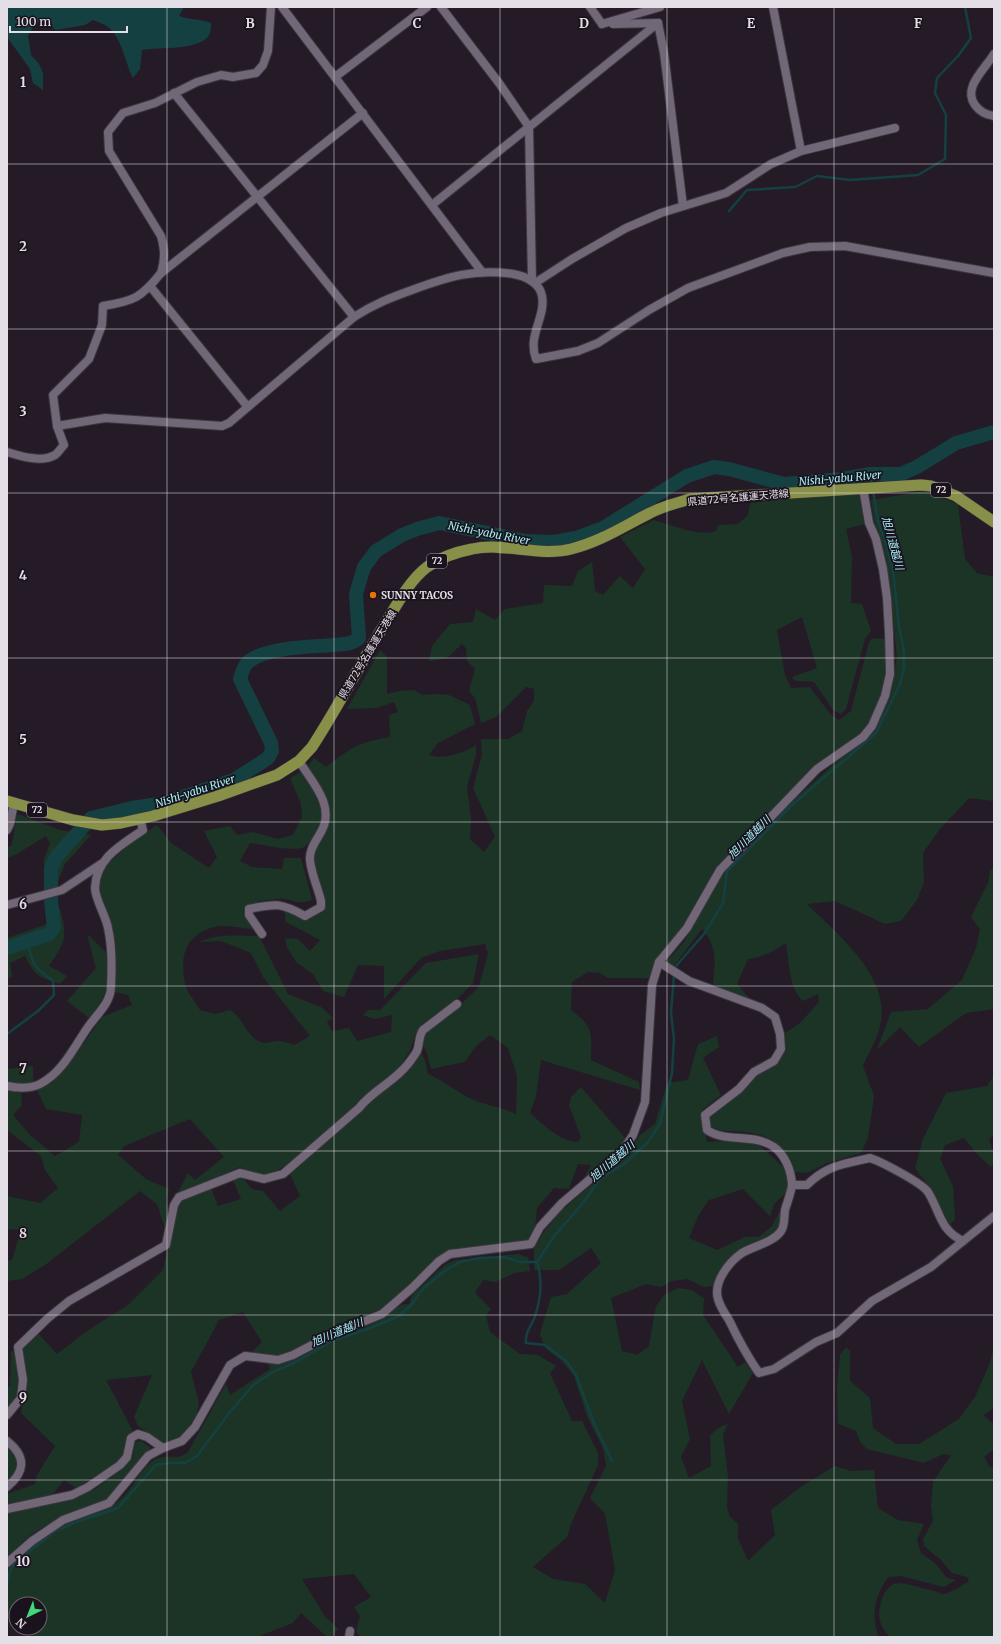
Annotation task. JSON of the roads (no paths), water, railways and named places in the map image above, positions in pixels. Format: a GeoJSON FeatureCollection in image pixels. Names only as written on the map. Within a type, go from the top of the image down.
{"type":"FeatureCollection","features":[{"type":"Feature","properties":{"kind":"main road","name":"県道72号名護運天港線"},"geometry":{"type":"LineString","coordinates":[[11,802],[67,819],[110,825],[140,819],[233,791],[272,777],[298,761],[312,747],[344,691],[407,589],[427,567],[442,558],[474,548],[495,547],[551,551],[570,549],[599,540],[662,508],[690,499],[921,485],[932,486],[956,496],[994,522]]}},
{"type":"Feature","properties":{"kind":"street"},"geometry":{"type":"LineString","coordinates":[[161,273],[165,259],[165,248],[161,236],[109,151],[108,132],[123,113],[154,103],[197,82],[220,75],[233,77],[256,73],[263,65],[268,51],[271,7]]}},
{"type":"Feature","properties":{"kind":"street"},"geometry":{"type":"LineString","coordinates":[[282,7],[482,272]]}},
{"type":"Feature","properties":{"kind":"street"},"geometry":{"type":"LineString","coordinates":[[335,78],[427,7]]}},
{"type":"Feature","properties":{"kind":"street"},"geometry":{"type":"LineString","coordinates":[[441,7],[499,83],[529,127],[534,282],[542,296],[532,349],[536,359],[578,351],[598,343],[649,310],[688,288],[784,253],[810,247],[844,246],[994,273]]}},
{"type":"Feature","properties":{"kind":"street"},"geometry":{"type":"LineString","coordinates":[[590,7],[602,24]]}},
{"type":"Feature","properties":{"kind":"street"},"geometry":{"type":"LineString","coordinates":[[602,24],[660,7]]}},
{"type":"Feature","properties":{"kind":"street"},"geometry":{"type":"LineString","coordinates":[[772,7],[801,151]]}},
{"type":"Feature","properties":{"kind":"street"},"geometry":{"type":"LineString","coordinates":[[432,205],[658,23]]}},
{"type":"Feature","properties":{"kind":"street"},"geometry":{"type":"LineString","coordinates":[[602,24],[658,23]]}},
{"type":"Feature","properties":{"kind":"street"},"geometry":{"type":"LineString","coordinates":[[658,23],[666,68],[683,206]]}},
{"type":"Feature","properties":{"kind":"street"},"geometry":{"type":"LineString","coordinates":[[994,54],[971,89],[972,101],[978,109],[987,115],[994,116]]}},
{"type":"Feature","properties":{"kind":"street"},"geometry":{"type":"LineString","coordinates":[[174,94],[354,317]]}},
{"type":"Feature","properties":{"kind":"street"},"geometry":{"type":"LineString","coordinates":[[7,452],[26,458],[40,458],[55,456],[64,445],[57,426],[52,395],[89,359],[102,324],[104,306],[129,302],[150,286],[161,273],[363,113]]}},
{"type":"Feature","properties":{"kind":"street"},"geometry":{"type":"LineString","coordinates":[[534,282],[626,228],[683,206],[726,193],[771,164],[801,151],[895,128]]}},
{"type":"Feature","properties":{"kind":"street"},"geometry":{"type":"LineString","coordinates":[[57,426],[105,418],[222,426],[229,423],[247,406],[354,317],[374,304],[447,277],[482,272],[499,272],[522,275],[534,282]]}},
{"type":"Feature","properties":{"kind":"street"},"geometry":{"type":"LineString","coordinates":[[150,286],[247,406]]}},
{"type":"Feature","properties":{"kind":"street"},"geometry":{"type":"LineString","coordinates":[[7,1563],[32,1541],[63,1520],[109,1503],[148,1456],[163,1448],[182,1441],[195,1427],[230,1365],[245,1356],[278,1360],[292,1355],[331,1334],[382,1314],[412,1288],[439,1261],[450,1254],[531,1244],[540,1227],[562,1203],[623,1150],[633,1135],[645,1102],[652,985],[659,962],[687,928],[720,870],[817,769],[863,737],[872,726],[885,696],[890,674],[887,598],[883,568],[876,540],[869,523],[871,488]]}},
{"type":"Feature","properties":{"kind":"street"},"geometry":{"type":"LineString","coordinates":[[262,934],[249,915],[250,909],[263,906],[285,905],[305,916],[321,907],[321,901],[310,860],[311,850],[326,820],[325,806],[321,794],[298,761]]}},
{"type":"Feature","properties":{"kind":"street"},"geometry":{"type":"LineString","coordinates":[[7,830],[10,824],[11,802]]}},
{"type":"Feature","properties":{"kind":"street"},"geometry":{"type":"LineString","coordinates":[[7,905],[62,890],[101,864],[116,848],[143,830],[140,819]]}},
{"type":"Feature","properties":{"kind":"street"},"geometry":{"type":"LineString","coordinates":[[7,1086],[30,1088],[39,1085],[53,1075],[71,1056],[88,1028],[108,1001],[111,988],[111,975],[108,928],[95,889],[101,864]]}},
{"type":"Feature","properties":{"kind":"street"},"geometry":{"type":"LineString","coordinates":[[659,962],[689,981],[762,1008],[775,1017],[780,1034],[781,1049],[774,1061],[754,1072],[739,1089],[705,1115],[707,1130],[716,1136],[743,1138],[773,1146],[788,1165],[792,1185],[788,1196],[782,1230],[773,1238],[741,1254],[721,1276],[718,1288],[718,1298],[724,1312],[748,1356],[760,1373],[774,1369],[816,1342],[837,1333],[872,1301],[931,1267],[994,1216]]}},
{"type":"Feature","properties":{"kind":"street"},"geometry":{"type":"LineString","coordinates":[[7,1416],[21,1398],[23,1380],[18,1347],[47,1319],[69,1301],[166,1246],[174,1205],[178,1197],[240,1173],[264,1179],[283,1174],[359,1108],[365,1100],[393,1080],[408,1065],[417,1050],[420,1035],[423,1030],[457,1004]]}},
{"type":"Feature","properties":{"kind":"street"},"geometry":{"type":"LineString","coordinates":[[792,1185],[807,1184],[818,1173],[827,1168],[870,1158],[918,1182],[928,1192],[939,1217],[951,1235],[963,1241]]}},
{"type":"Feature","properties":{"kind":"street"},"geometry":{"type":"LineString","coordinates":[[7,1509],[72,1495],[88,1487],[120,1465],[127,1456],[131,1438],[138,1434],[147,1437],[163,1448]]}},
{"type":"Feature","properties":{"kind":"street"},"geometry":{"type":"LineString","coordinates":[[7,1441],[17,1451],[22,1463],[19,1476],[7,1487]]}},
{"type":"Feature","properties":{"kind":"waterway"},"geometry":{"type":"LineString","coordinates":[[729,211],[747,190],[795,187],[817,176],[850,180],[918,175],[945,159],[946,115],[935,93],[937,78],[958,56],[971,38],[965,7]]}},
{"type":"Feature","properties":{"kind":"waterway","name":"Nishi-yabu River"},"geometry":{"type":"LineString","coordinates":[[7,948],[49,934],[54,928],[51,900],[51,869],[56,857],[91,818],[132,808],[165,803],[234,780],[268,758],[272,751],[271,743],[240,679],[245,666],[256,657],[266,653],[300,647],[347,644],[359,638],[356,594],[364,567],[376,551],[402,535],[439,523],[526,541],[553,542],[576,538],[603,528],[687,476],[714,467],[729,469],[784,484],[842,479],[870,474],[901,474],[917,467],[956,443],[994,432]]}},
{"type":"Feature","properties":{"kind":"waterway","name":"旭川道越川"},"geometry":{"type":"LineString","coordinates":[[870,474],[872,484]]}},
{"type":"Feature","properties":{"kind":"waterway","name":"旭川道越川"},"geometry":{"type":"LineString","coordinates":[[7,1586],[10,1571],[15,1563],[55,1531],[118,1508],[156,1465],[185,1463],[197,1456],[230,1412],[253,1385],[273,1372],[296,1362],[334,1340],[368,1329],[399,1316],[411,1305],[424,1288],[443,1272],[460,1262],[479,1258],[504,1257],[520,1262],[537,1262],[555,1235],[583,1203],[600,1179],[625,1163],[648,1142],[660,1124],[672,1073],[674,1039],[671,1013],[676,966],[704,934],[723,903],[727,871],[792,805],[876,733],[900,684],[904,668],[904,651],[899,627],[893,571],[878,521],[873,491]]}},
{"type":"Feature","properties":{"kind":"waterway"},"geometry":{"type":"LineString","coordinates":[[7,1034],[38,1011],[54,995],[53,981],[35,965],[31,956],[28,942]]}},
{"type":"Feature","properties":{"kind":"waterway"},"geometry":{"type":"LineString","coordinates":[[537,1262],[541,1283],[540,1298],[534,1319],[527,1334],[526,1343],[545,1345],[567,1362],[576,1375],[593,1421],[612,1461]]}},
{"type":"Feature","properties":{"kind":"waterway"},"geometry":{"type":"LineString","coordinates":[[7,1599],[7,1619]]}},
{"type":"Feature","properties":{"kind":"place","name":"SUNNY TACOS"},"geometry":{"type":"Point","coordinates":[373,595]}}]}
